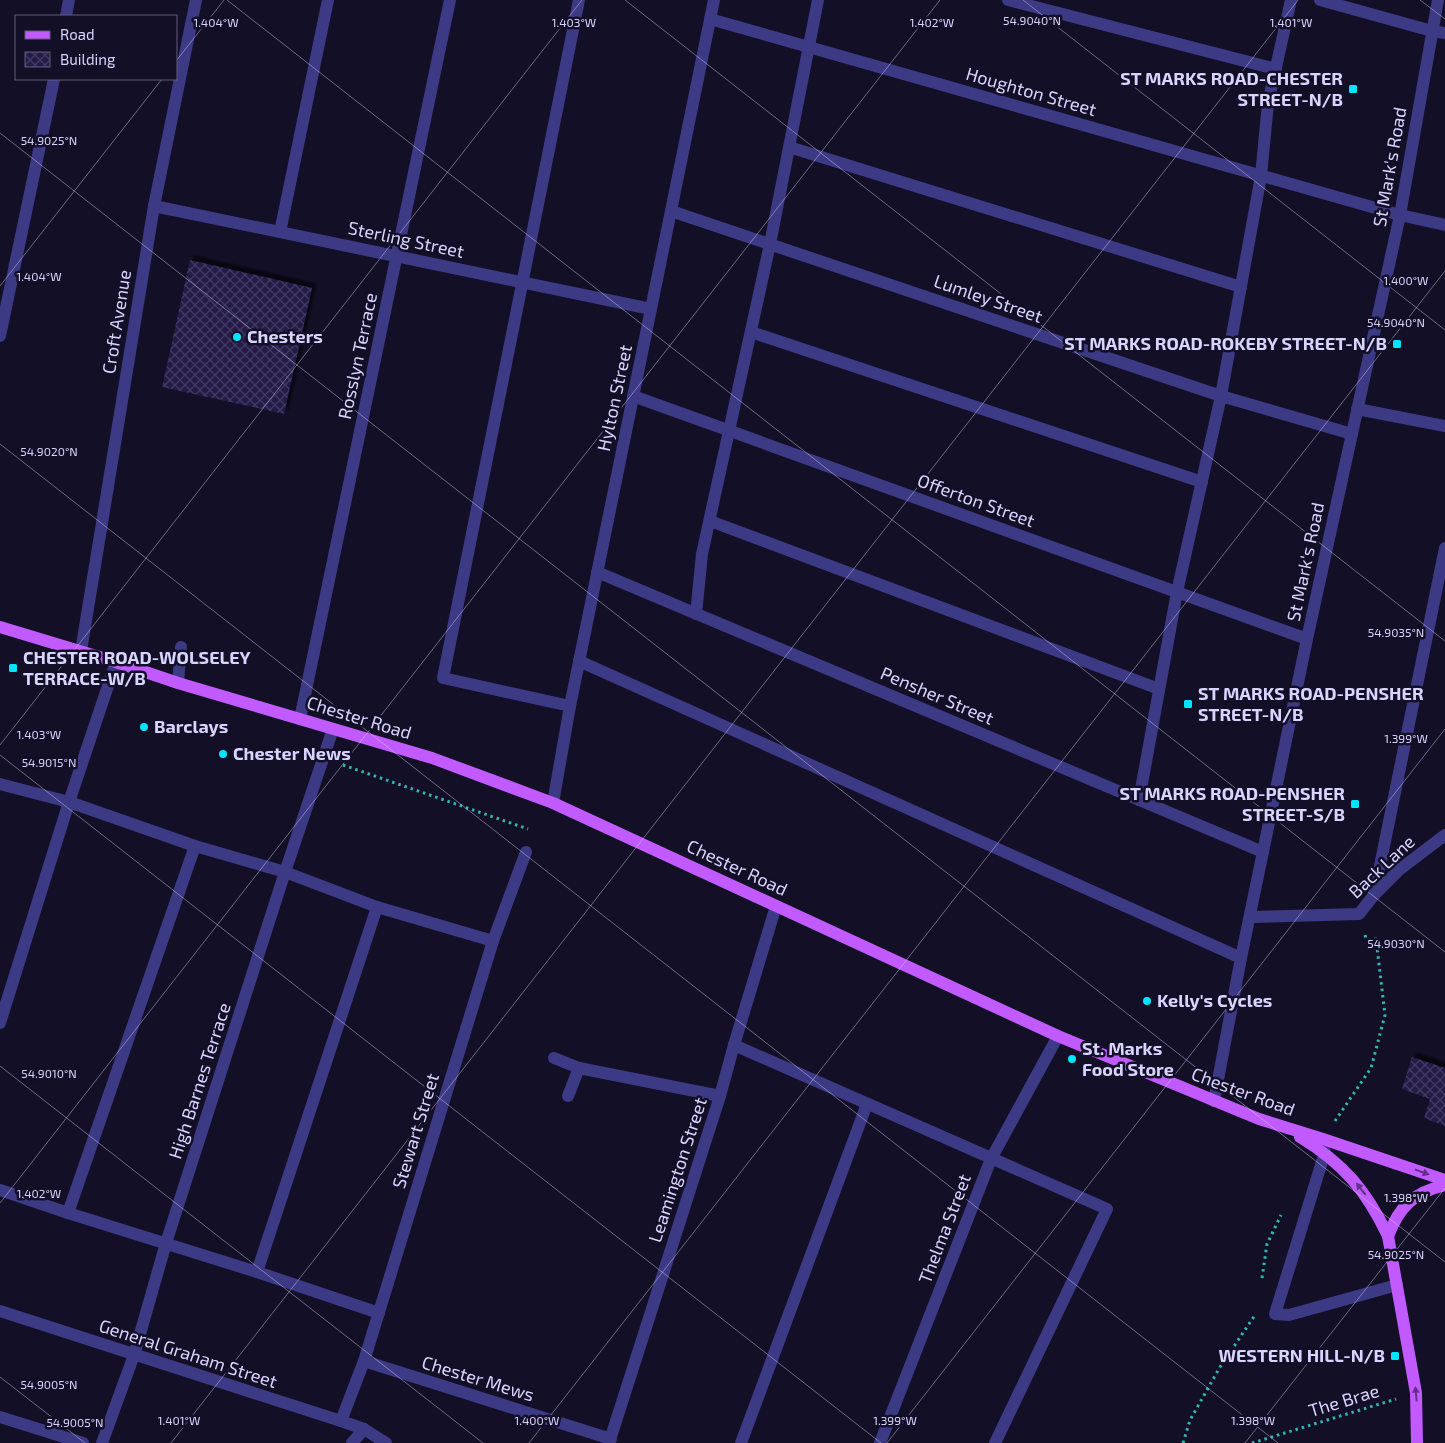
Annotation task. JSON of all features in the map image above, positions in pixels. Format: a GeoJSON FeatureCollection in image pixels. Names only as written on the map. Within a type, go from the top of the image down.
{"type":"FeatureCollection","features":[{"type":"Feature","properties":{"kind":"main road","name":"Chester Road"},"geometry":{"type":"LineString","coordinates":[[0,627],[332,730],[432,758],[553,803],[1058,1036],[1259,1120],[1323,1139],[1445,1180]]}},
{"type":"Feature","properties":{"kind":"main road"},"geometry":{"type":"LineString","coordinates":[[1259,1120],[1280,1126],[1325,1152],[1346,1170],[1377,1212],[1388,1236],[1397,1285],[1416,1393],[1418,1443]]}},
{"type":"Feature","properties":{"kind":"main road"},"geometry":{"type":"LineString","coordinates":[[1388,1236],[1394,1220],[1405,1206],[1418,1195],[1445,1185]]}},
{"type":"Feature","properties":{"kind":"street"},"geometry":{"type":"LineString","coordinates":[[66,15],[70,0]]}},
{"type":"Feature","properties":{"kind":"street","name":"Croft Avenue"},"geometry":{"type":"LineString","coordinates":[[81,651],[154,206],[196,0]]}},
{"type":"Feature","properties":{"kind":"street"},"geometry":{"type":"LineString","coordinates":[[280,232],[328,0]]}},
{"type":"Feature","properties":{"kind":"street","name":"Rosslyn Terrace"},"geometry":{"type":"LineString","coordinates":[[300,719],[450,0]]}},
{"type":"Feature","properties":{"kind":"street"},"geometry":{"type":"LineString","coordinates":[[570,706],[443,678],[579,0]]}},
{"type":"Feature","properties":{"kind":"street","name":"Hylton Street"},"geometry":{"type":"LineString","coordinates":[[553,803],[570,706],[714,0]]}},
{"type":"Feature","properties":{"kind":"street"},"geometry":{"type":"LineString","coordinates":[[696,614],[702,554],[770,244],[818,0]]}},
{"type":"Feature","properties":{"kind":"street"},"geometry":{"type":"LineString","coordinates":[[1008,0],[1276,69]]}},
{"type":"Feature","properties":{"kind":"street"},"geometry":{"type":"LineString","coordinates":[[1139,800],[1177,592],[1221,396],[1261,176],[1268,103],[1291,0]]}},
{"type":"Feature","properties":{"kind":"street"},"geometry":{"type":"LineString","coordinates":[[1320,0],[1445,33]]}},
{"type":"Feature","properties":{"kind":"street","name":"St Mark's Road"},"geometry":{"type":"LineString","coordinates":[[1214,1101],[1241,958],[1307,639],[1400,215],[1438,0]]}},
{"type":"Feature","properties":{"kind":"street","name":"Houghton Street"},"geometry":{"type":"LineString","coordinates":[[710,19],[1400,215],[1445,225]]}},
{"type":"Feature","properties":{"kind":"street"},"geometry":{"type":"LineString","coordinates":[[0,336],[54,80]]}},
{"type":"Feature","properties":{"kind":"street"},"geometry":{"type":"LineString","coordinates":[[789,147],[1241,287]]}},
{"type":"Feature","properties":{"kind":"street","name":"Sterling Street"},"geometry":{"type":"LineString","coordinates":[[154,206],[651,309]]}},
{"type":"Feature","properties":{"kind":"street","name":"Lumley Street"},"geometry":{"type":"LineString","coordinates":[[671,211],[1221,396],[1352,434]]}},
{"type":"Feature","properties":{"kind":"street"},"geometry":{"type":"LineString","coordinates":[[751,332],[1202,482]]}},
{"type":"Feature","properties":{"kind":"street","name":"Offerton Street"},"geometry":{"type":"LineString","coordinates":[[633,396],[1307,639]]}},
{"type":"Feature","properties":{"kind":"street"},"geometry":{"type":"LineString","coordinates":[[1357,409],[1445,426]]}},
{"type":"Feature","properties":{"kind":"street"},"geometry":{"type":"LineString","coordinates":[[710,521],[1159,689]]}},
{"type":"Feature","properties":{"kind":"street"},"geometry":{"type":"LineString","coordinates":[[1374,895],[1445,548]]}},
{"type":"Feature","properties":{"kind":"street","name":"Pensher Street"},"geometry":{"type":"LineString","coordinates":[[597,572],[1263,852]]}},
{"type":"Feature","properties":{"kind":"street"},"geometry":{"type":"LineString","coordinates":[[178,683],[181,646]]}},
{"type":"Feature","properties":{"kind":"street"},"geometry":{"type":"LineString","coordinates":[[0,1023],[69,802],[116,662]]}},
{"type":"Feature","properties":{"kind":"street"},"geometry":{"type":"LineString","coordinates":[[579,662],[1241,958]]}},
{"type":"Feature","properties":{"kind":"street","name":"High Barnes Terrace"},"geometry":{"type":"LineString","coordinates":[[102,1443],[134,1355],[166,1243],[332,730]]}},
{"type":"Feature","properties":{"kind":"street"},"geometry":{"type":"LineString","coordinates":[[0,784],[69,802],[195,846],[285,872],[377,906],[493,941]]}},
{"type":"Feature","properties":{"kind":"street","name":"Back Lane"},"geometry":{"type":"LineString","coordinates":[[1250,917],[1359,914],[1374,895],[1399,870],[1445,835]]}},
{"type":"Feature","properties":{"kind":"street"},"geometry":{"type":"LineString","coordinates":[[68,1213],[195,846]]}},
{"type":"Feature","properties":{"kind":"street","name":"Stewart Street"},"geometry":{"type":"LineString","coordinates":[[341,1421],[364,1361],[493,941],[526,852]]}},
{"type":"Feature","properties":{"kind":"street"},"geometry":{"type":"LineString","coordinates":[[257,1272],[377,906]]}},
{"type":"Feature","properties":{"kind":"street","name":"Leamington Street"},"geometry":{"type":"LineString","coordinates":[[610,1441],[720,1096],[776,906]]}},
{"type":"Feature","properties":{"kind":"street","name":"Thelma Street"},"geometry":{"type":"LineString","coordinates":[[880,1443],[991,1159],[1058,1036]]}},
{"type":"Feature","properties":{"kind":"street"},"geometry":{"type":"LineString","coordinates":[[734,1045],[1106,1209],[995,1443]]}},
{"type":"Feature","properties":{"kind":"street"},"geometry":{"type":"LineString","coordinates":[[554,1058],[579,1068],[720,1096]]}},
{"type":"Feature","properties":{"kind":"street"},"geometry":{"type":"LineString","coordinates":[[568,1096],[579,1068]]}},
{"type":"Feature","properties":{"kind":"street"},"geometry":{"type":"LineString","coordinates":[[740,1443],[867,1104]]}},
{"type":"Feature","properties":{"kind":"street"},"geometry":{"type":"LineString","coordinates":[[1325,1152],[1275,1314],[1289,1315],[1397,1285]]}},
{"type":"Feature","properties":{"kind":"street"},"geometry":{"type":"LineString","coordinates":[[0,1190],[379,1313]]}},
{"type":"Feature","properties":{"kind":"street","name":"General Graham Street"},"geometry":{"type":"LineString","coordinates":[[0,1312],[341,1421],[364,1430],[386,1443]]}},
{"type":"Feature","properties":{"kind":"street","name":"Chester Mews"},"geometry":{"type":"LineString","coordinates":[[364,1361],[610,1441]]}},
{"type":"Feature","properties":{"kind":"street"},"geometry":{"type":"LineString","coordinates":[[0,1417],[83,1443]]}},
{"type":"Feature","properties":{"kind":"street"},"geometry":{"type":"LineString","coordinates":[[352,1443],[364,1430]]}},
{"type":"Feature","properties":{"kind":"path"},"geometry":{"type":"LineString","coordinates":[[323,758],[536,832],[526,852]]}},
{"type":"Feature","properties":{"kind":"path","name":"The Brae"},"geometry":{"type":"LineString","coordinates":[[1252,1443],[1416,1393]]}},
{"type":"Feature","properties":{"kind":"building","name":"Chesters"},"geometry":{"type":"Polygon","coordinates":[[[190,260],[312,288],[284,414],[162,387],[190,260]]]}},
{"type":"Feature","properties":{"kind":"building"},"geometry":{"type":"Polygon","coordinates":[[[1412,1057],[1445,1068],[1445,1126],[1424,1118],[1430,1099],[1402,1089],[1412,1057]]]}},
{"type":"Feature","properties":{"kind":"place","name":"ST MARKS ROAD-CHESTER STREET-N/B"},"geometry":{"type":"Point","coordinates":[1353,89]}},
{"type":"Feature","properties":{"kind":"place","name":"Chesters"},"geometry":{"type":"Point","coordinates":[237,337]}},
{"type":"Feature","properties":{"kind":"place","name":"ST MARKS ROAD-ROKEBY STREET-N/B"},"geometry":{"type":"Point","coordinates":[1397,344]}},
{"type":"Feature","properties":{"kind":"place","name":"CHESTER ROAD-WOLSELEY TERRACE-W/B"},"geometry":{"type":"Point","coordinates":[13,668]}},
{"type":"Feature","properties":{"kind":"place","name":"ST MARKS ROAD-PENSHER STREET-N/B"},"geometry":{"type":"Point","coordinates":[1188,704]}},
{"type":"Feature","properties":{"kind":"place","name":"Barclays"},"geometry":{"type":"Point","coordinates":[144,727]}},
{"type":"Feature","properties":{"kind":"place","name":"Chester News"},"geometry":{"type":"Point","coordinates":[223,754]}},
{"type":"Feature","properties":{"kind":"place","name":"ST MARKS ROAD-PENSHER STREET-S/B"},"geometry":{"type":"Point","coordinates":[1355,804]}},
{"type":"Feature","properties":{"kind":"place","name":"Kelly's Cycles"},"geometry":{"type":"Point","coordinates":[1147,1001]}},
{"type":"Feature","properties":{"kind":"place","name":"St. Marks Food Store"},"geometry":{"type":"Point","coordinates":[1072,1059]}},
{"type":"Feature","properties":{"kind":"place","name":"WESTERN HILL-N/B"},"geometry":{"type":"Point","coordinates":[1395,1356]}}]}
